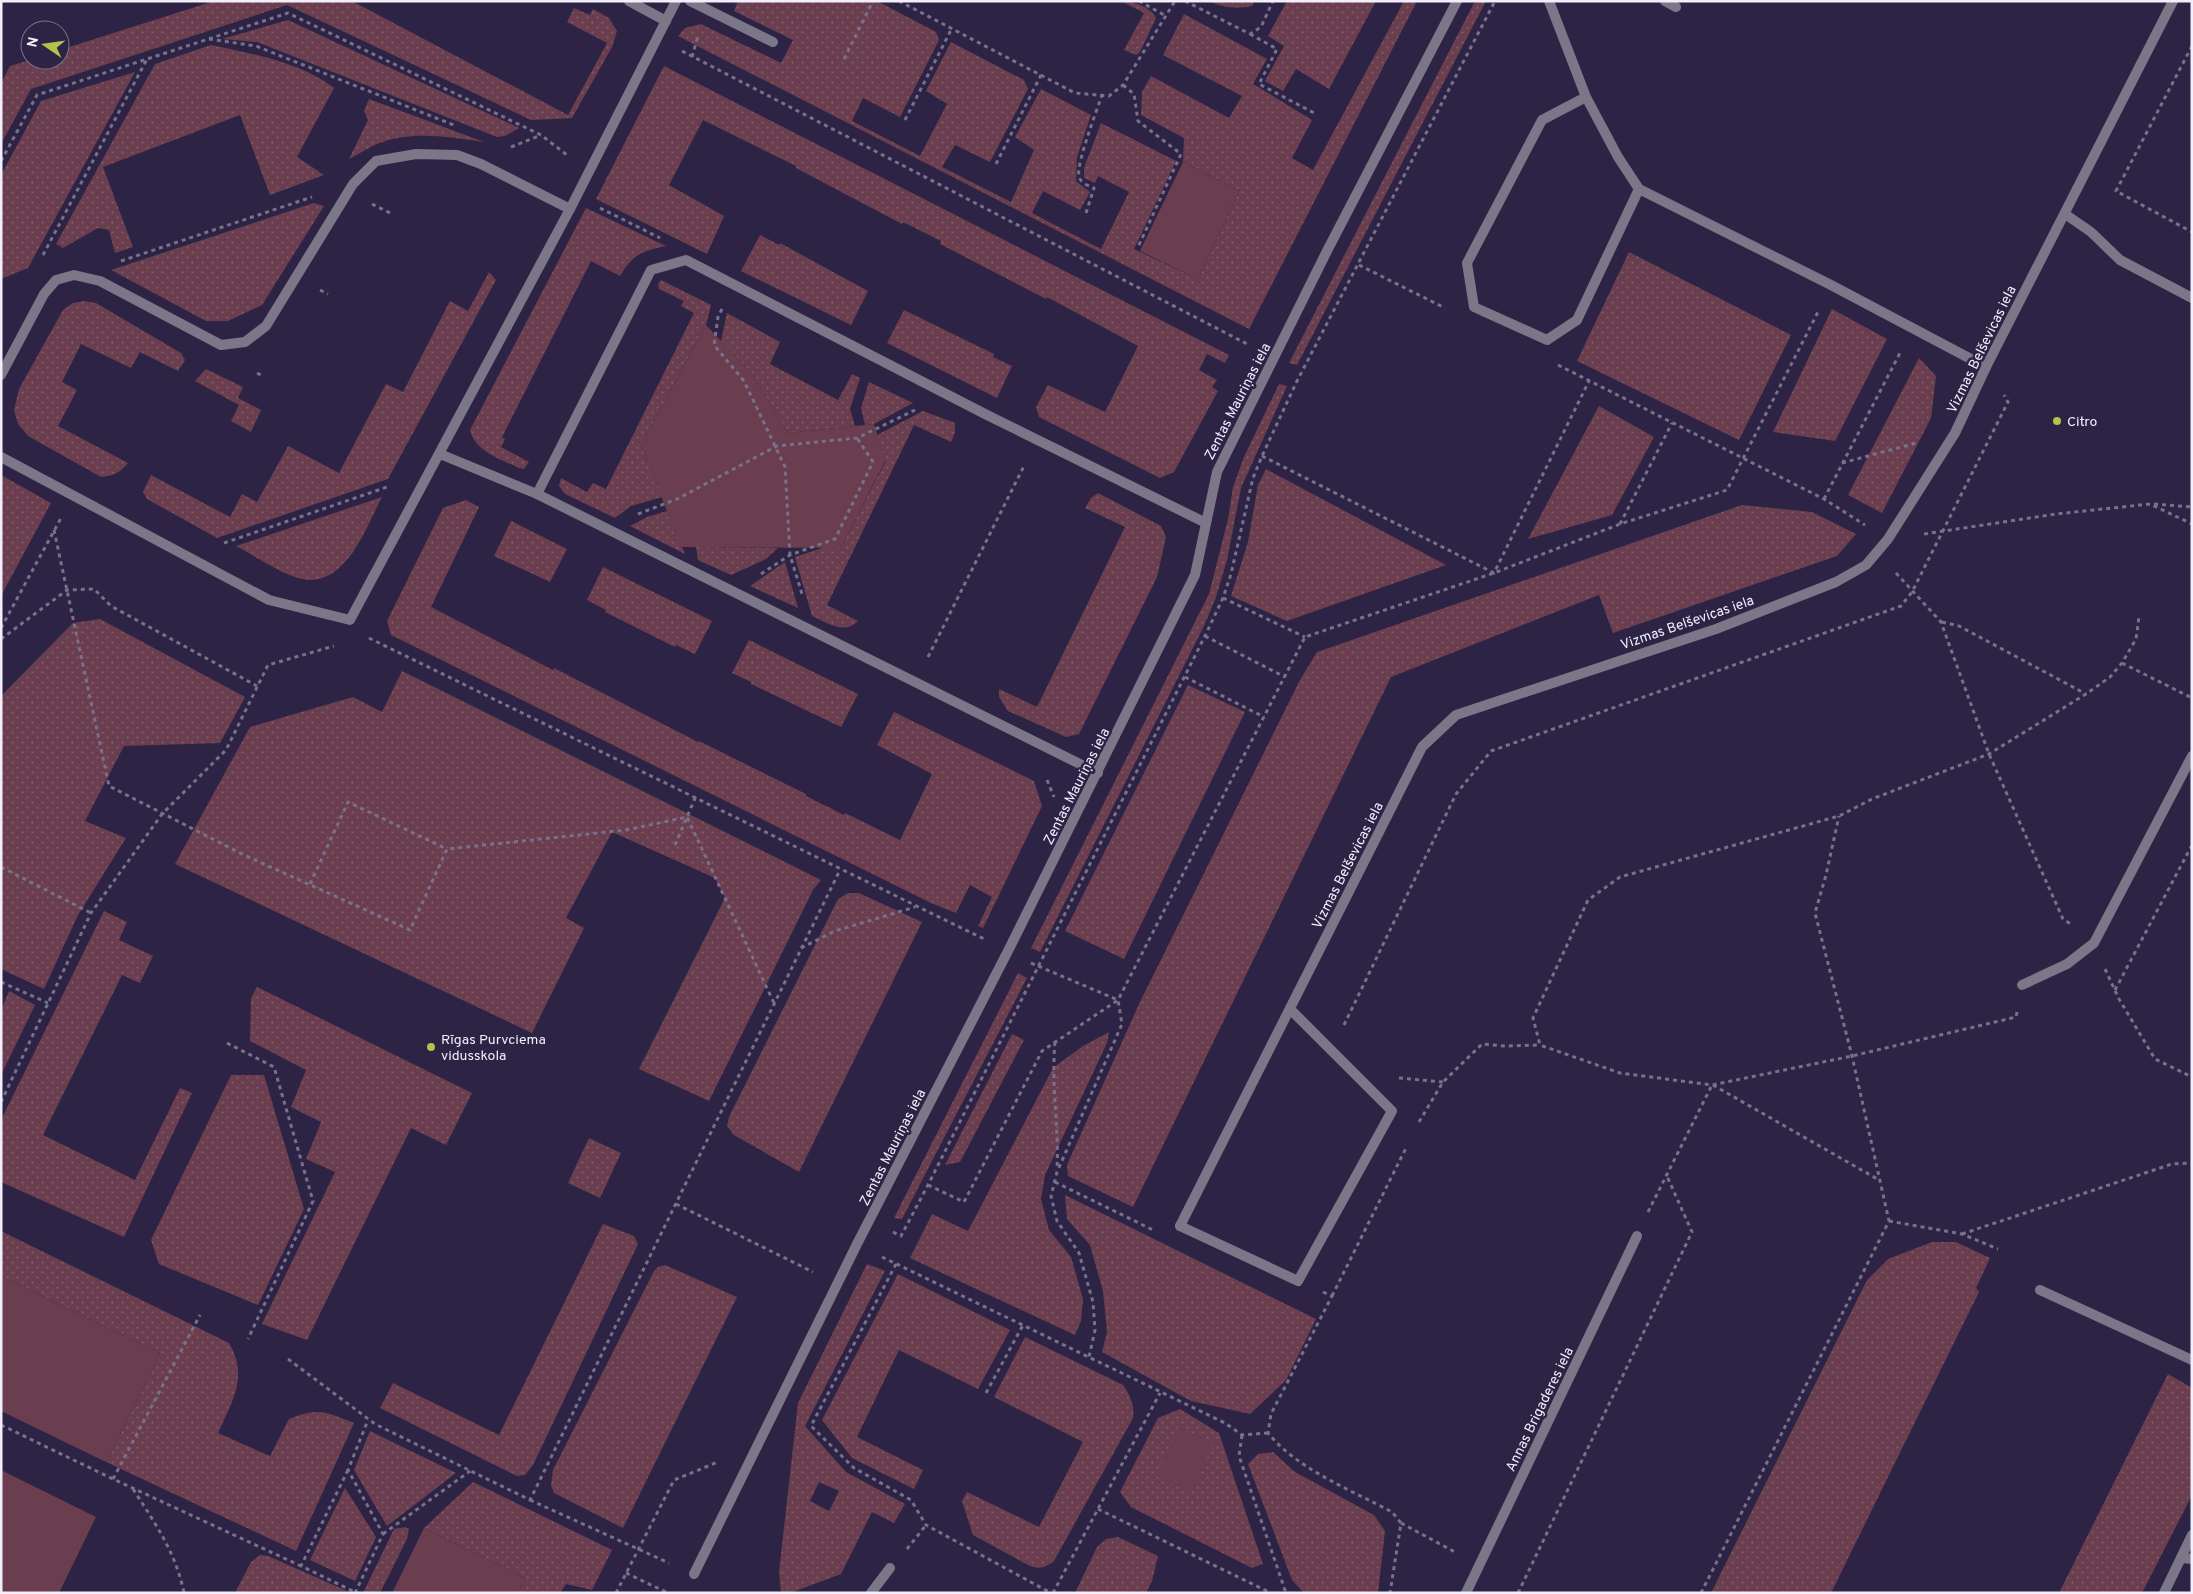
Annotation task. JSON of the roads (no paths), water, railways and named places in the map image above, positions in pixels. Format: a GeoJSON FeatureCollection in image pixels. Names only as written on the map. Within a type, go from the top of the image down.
{"type":"FeatureCollection","features":[{"type":"Feature","properties":{"kind":"street"},"geometry":{"type":"LineString","coordinates":[[629,1],[666,21]]}},
{"type":"Feature","properties":{"kind":"street"},"geometry":{"type":"LineString","coordinates":[[1,457],[269,600],[350,620],[570,209],[676,1]]}},
{"type":"Feature","properties":{"kind":"street"},"geometry":{"type":"LineString","coordinates":[[690,1],[773,42]]}},
{"type":"Feature","properties":{"kind":"street","name":"Zentas Mauriņas iela"},"geometry":{"type":"LineString","coordinates":[[694,1574],[852,1253],[1098,774],[1196,575],[1216,472],[1328,249],[1457,1]]}},
{"type":"Feature","properties":{"kind":"street"},"geometry":{"type":"LineString","coordinates":[[1549,1],[1586,98],[1618,157],[1640,189],[1831,285],[1986,366]]}},
{"type":"Feature","properties":{"kind":"street"},"geometry":{"type":"LineString","coordinates":[[1665,1],[1676,7]]}},
{"type":"Feature","properties":{"kind":"street","name":"Vizmas Belševicas iela"},"geometry":{"type":"LineString","coordinates":[[1290,1009],[1392,1111],[1298,1281],[1180,1226],[1422,747],[1456,715],[1716,629],[1836,582],[1866,565],[1888,539],[1955,432],[1986,366],[2173,1]]}},
{"type":"Feature","properties":{"kind":"street"},"geometry":{"type":"LineString","coordinates":[[1586,98],[1542,120],[1467,263],[1474,306],[1547,340],[1578,320],[1640,189]]}},
{"type":"Feature","properties":{"kind":"street"},"geometry":{"type":"LineString","coordinates":[[1,375],[44,294],[56,280],[74,275],[100,281],[221,345],[245,342],[266,326],[353,184],[376,161],[416,154],[457,155],[481,164],[570,209]]}},
{"type":"Feature","properties":{"kind":"street"},"geometry":{"type":"LineString","coordinates":[[2065,214],[2091,232],[2120,260],[2192,298]]}},
{"type":"Feature","properties":{"kind":"street"},"geometry":{"type":"LineString","coordinates":[[537,494],[651,270],[686,260],[947,395],[1206,523]]}},
{"type":"Feature","properties":{"kind":"street"},"geometry":{"type":"LineString","coordinates":[[440,454],[537,494],[1098,774]]}},
{"type":"Feature","properties":{"kind":"street"},"geometry":{"type":"LineString","coordinates":[[2022,984],[2067,964],[2094,943],[2192,756]]}},
{"type":"Feature","properties":{"kind":"street","name":"Annas Brigaderes iela"},"geometry":{"type":"LineString","coordinates":[[1466,1593],[1637,1236]]}},
{"type":"Feature","properties":{"kind":"street"},"geometry":{"type":"LineString","coordinates":[[2040,1290],[2192,1360]]}},
{"type":"Feature","properties":{"kind":"street"},"geometry":{"type":"LineString","coordinates":[[2164,1593],[2186,1558],[2192,1535]]}},
{"type":"Feature","properties":{"kind":"street"},"geometry":{"type":"LineString","coordinates":[[871,1593],[890,1568]]}},
{"type":"Feature","properties":{"kind":"place","name":"Citro"},"geometry":{"type":"Point","coordinates":[2057,421]}},
{"type":"Feature","properties":{"kind":"place","name":"Rīgas Purvciema vidusskola"},"geometry":{"type":"Point","coordinates":[431,1047]}}]}
